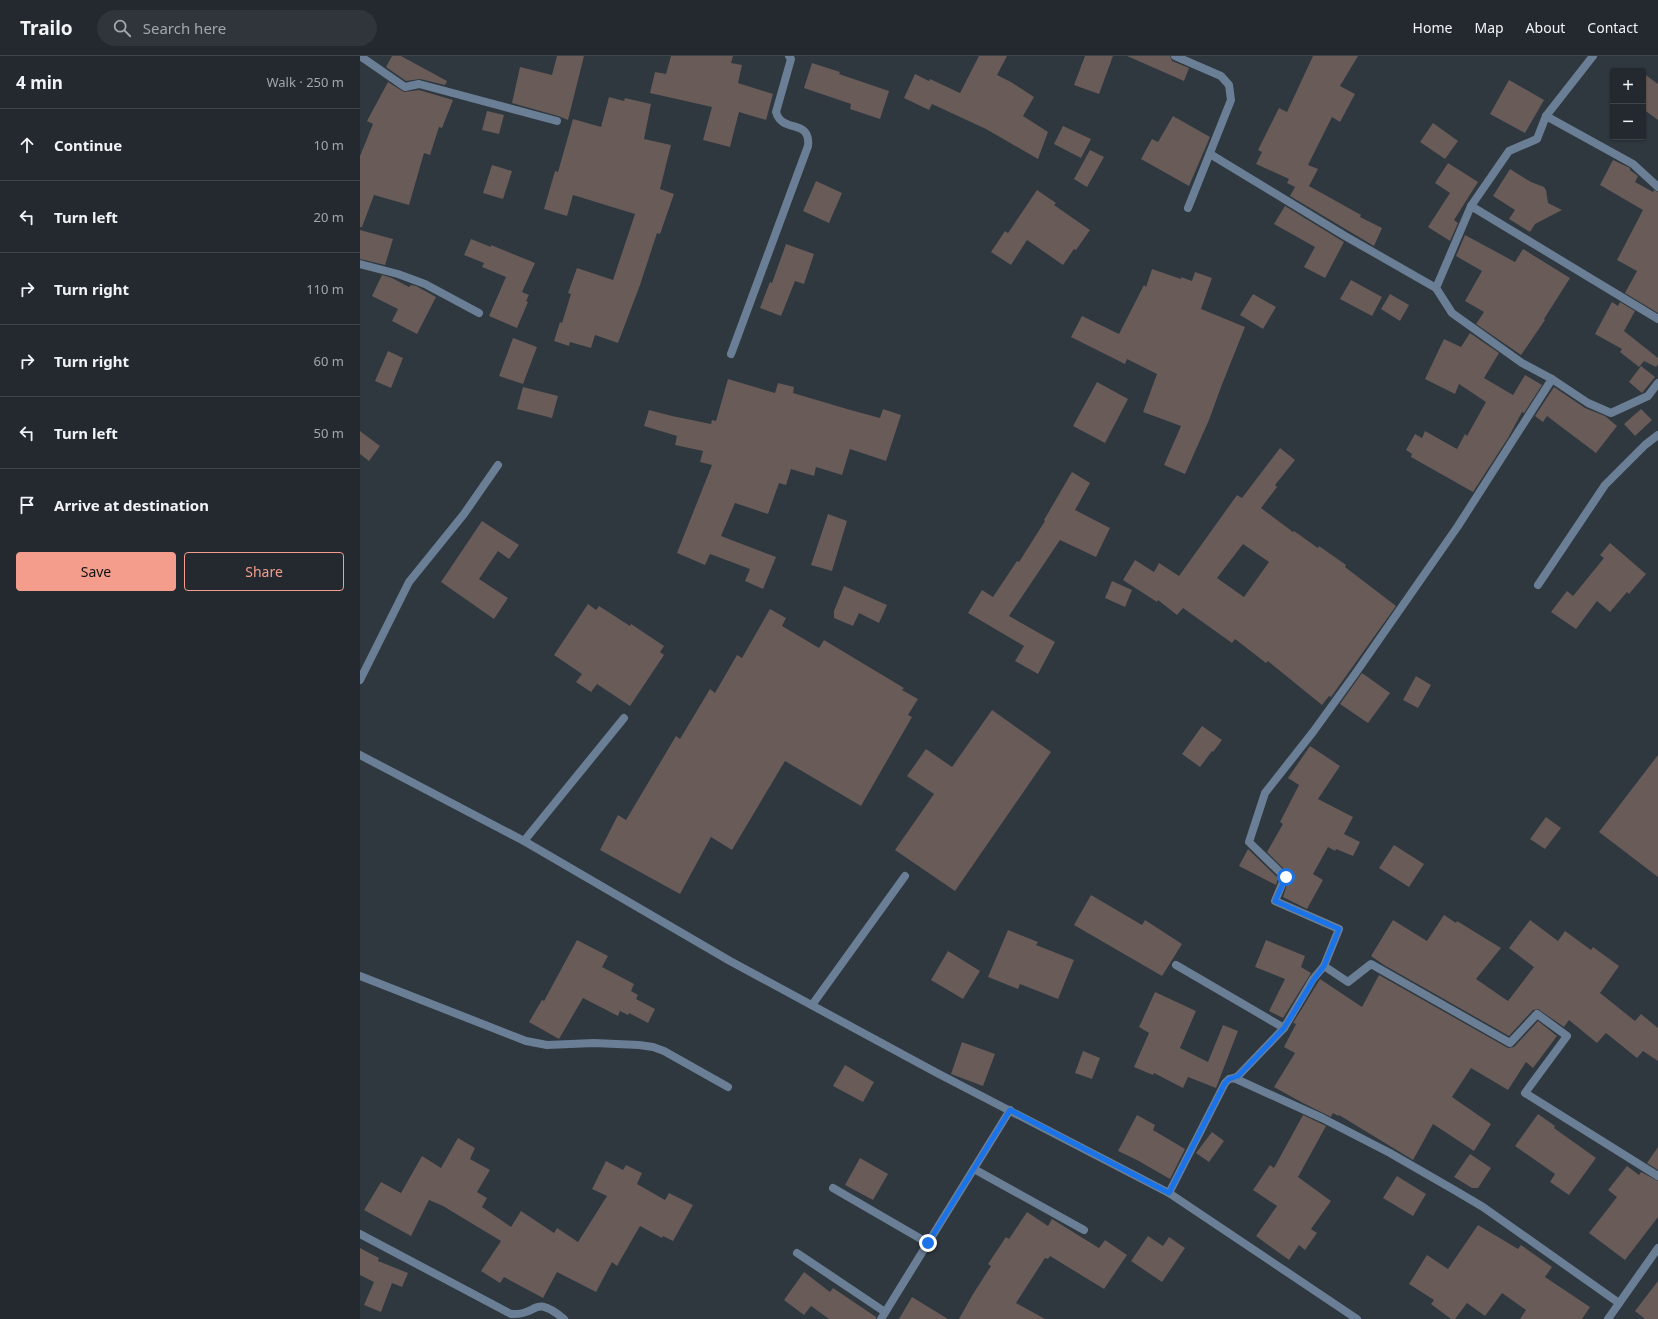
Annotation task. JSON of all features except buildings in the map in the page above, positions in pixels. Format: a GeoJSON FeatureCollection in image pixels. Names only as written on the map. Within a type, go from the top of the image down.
{"type":"FeatureCollection","features":[{"type":"Feature","properties":{"kind":"street"},"geometry":{"type":"LineString","coordinates":[[360,56],[405,87],[419,84],[557,121]]}},
{"type":"Feature","properties":{"kind":"street"},"geometry":{"type":"LineString","coordinates":[[1176,56],[1221,76],[1229,85],[1231,100],[1188,208]]}},
{"type":"Feature","properties":{"kind":"street"},"geometry":{"type":"LineString","coordinates":[[1436,288],[1472,206],[1509,152],[1537,139],[1546,116],[1593,56]]}},
{"type":"Feature","properties":{"kind":"street"},"geometry":{"type":"LineString","coordinates":[[731,354],[808,146],[809,137],[805,131],[782,122],[778,118],[776,112],[791,57]]}},
{"type":"Feature","properties":{"kind":"street"},"geometry":{"type":"LineString","coordinates":[[1546,116],[1633,164],[1658,187]]}},
{"type":"Feature","properties":{"kind":"street"},"geometry":{"type":"LineString","coordinates":[[1210,154],[1345,236],[1436,288],[1452,313],[1522,363],[1588,403],[1611,413],[1648,396],[1658,383]]}},
{"type":"Feature","properties":{"kind":"street"},"geometry":{"type":"LineString","coordinates":[[1472,206],[1658,319]]}},
{"type":"Feature","properties":{"kind":"street"},"geometry":{"type":"LineString","coordinates":[[360,264],[398,274],[425,284],[479,313]]}},
{"type":"Feature","properties":{"kind":"street"},"geometry":{"type":"LineString","coordinates":[[1169,1193],[1225,1083],[1229,1079],[1238,1076],[1284,1028],[1314,979],[1324,966],[1339,929],[1275,901],[1286,877],[1249,842],[1265,793],[1313,732],[1355,674],[1458,526],[1552,380]]}},
{"type":"Feature","properties":{"kind":"street"},"geometry":{"type":"LineString","coordinates":[[1538,585],[1605,485],[1658,435]]}},
{"type":"Feature","properties":{"kind":"street"},"geometry":{"type":"LineString","coordinates":[[360,680],[409,582],[464,514],[498,465]]}},
{"type":"Feature","properties":{"kind":"street"},"geometry":{"type":"LineString","coordinates":[[524,841],[624,718]]}},
{"type":"Feature","properties":{"kind":"street"},"geometry":{"type":"LineString","coordinates":[[360,755],[524,841],[730,961],[937,1073],[1169,1193],[1357,1319]]}},
{"type":"Feature","properties":{"kind":"street"},"geometry":{"type":"LineString","coordinates":[[812,1005],[905,876]]}},
{"type":"Feature","properties":{"kind":"street"},"geometry":{"type":"LineString","coordinates":[[1324,966],[1348,982],[1372,964],[1510,1043],[1537,1014],[1567,1036],[1525,1093],[1658,1176]]}},
{"type":"Feature","properties":{"kind":"street"},"geometry":{"type":"LineString","coordinates":[[1176,965],[1284,1028]]}},
{"type":"Feature","properties":{"kind":"street"},"geometry":{"type":"LineString","coordinates":[[360,976],[526,1041],[547,1045],[594,1043],[652,1047],[664,1051],[728,1087]]}},
{"type":"Feature","properties":{"kind":"street"},"geometry":{"type":"LineString","coordinates":[[1234,1078],[1322,1118],[1456,1190],[1483,1207],[1619,1303]]}},
{"type":"Feature","properties":{"kind":"street"},"geometry":{"type":"LineString","coordinates":[[797,1253],[883,1316],[1010,1110]]}},
{"type":"Feature","properties":{"kind":"street"},"geometry":{"type":"LineString","coordinates":[[974,1169],[1084,1230]]}},
{"type":"Feature","properties":{"kind":"street"},"geometry":{"type":"LineString","coordinates":[[834,1188],[928,1243]]}},
{"type":"Feature","properties":{"kind":"street"},"geometry":{"type":"LineString","coordinates":[[360,1234],[511,1314],[519,1314],[537,1306],[543,1306],[553,1310],[564,1319]]}},
{"type":"Feature","properties":{"kind":"street"},"geometry":{"type":"LineString","coordinates":[[1608,1319],[1658,1248]]}},
{"type":"Feature","properties":{"kind":"route"},"geometry":{"type":"LineString","coordinates":[[928,1243],[1010,1110],[1169,1193],[1225,1083],[1229,1079],[1238,1076],[1284,1028],[1314,979],[1324,966],[1335,942],[1339,929],[1275,901],[1286,877]]}}]}
